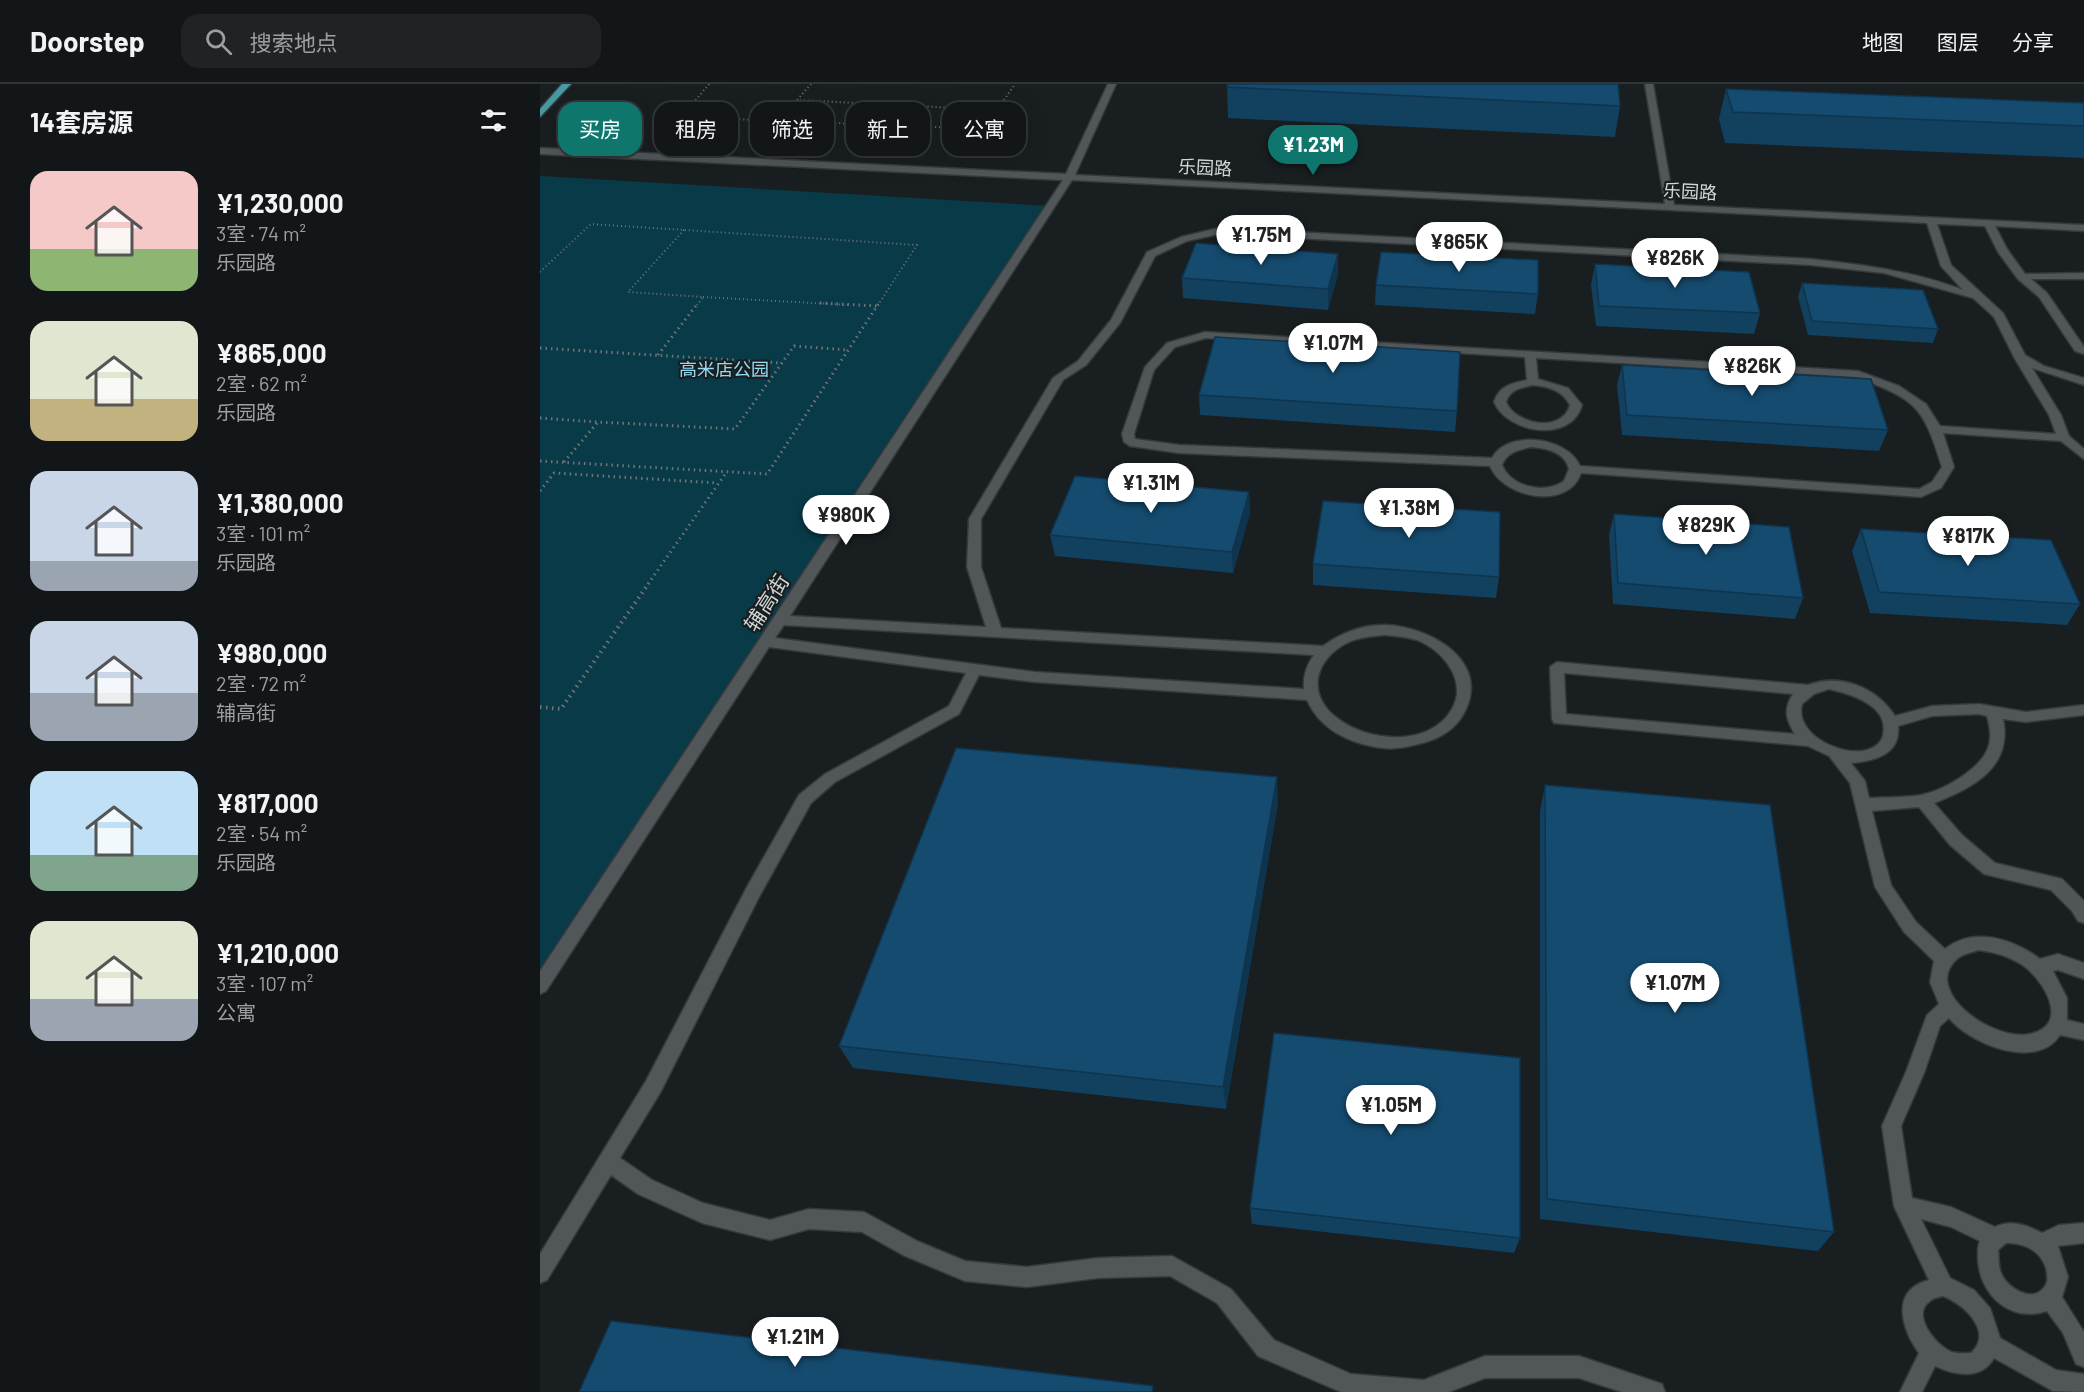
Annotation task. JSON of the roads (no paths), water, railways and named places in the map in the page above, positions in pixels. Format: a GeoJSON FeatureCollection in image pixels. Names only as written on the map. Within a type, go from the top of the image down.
{"type":"FeatureCollection","features":[{"type":"Feature","properties":{"kind":"main road"},"geometry":{"type":"LineString","coordinates":[[540,114],[567,84]]}},
{"type":"Feature","properties":{"kind":"street","name":"辅高街"},"geometry":{"type":"LineString","coordinates":[[540,986],[1069,178],[1112,84]]}},
{"type":"Feature","properties":{"kind":"street"},"geometry":{"type":"LineString","coordinates":[[1649,84],[1670,208]]}},
{"type":"Feature","properties":{"kind":"street","name":"乐园路"},"geometry":{"type":"LineString","coordinates":[[540,151],[2084,228]]}},
{"type":"Feature","properties":{"kind":"street"},"geometry":{"type":"LineString","coordinates":[[1931,220],[1946,266],[1999,315],[2020,357],[2055,415],[2064,438],[2084,455]]}},
{"type":"Feature","properties":{"kind":"street"},"geometry":{"type":"LineString","coordinates":[[1988,223],[2002,250],[2022,277],[2043,294],[2079,349],[2084,351]]}},
{"type":"Feature","properties":{"kind":"street"},"geometry":{"type":"LineString","coordinates":[[995,632],[974,567],[975,519],[1059,378],[1082,363],[1116,321],[1151,254],[1184,239],[1219,231],[1811,262],[1884,270],[1936,283],[1965,293],[1999,315]]}},
{"type":"Feature","properties":{"kind":"street"},"geometry":{"type":"LineString","coordinates":[[2022,277],[2084,276]]}},
{"type":"Feature","properties":{"kind":"street"},"geometry":{"type":"LineString","coordinates":[[1496,462],[1179,449],[1130,442],[1128,434],[1149,369],[1171,345],[1205,335],[1858,374],[1895,388],[1922,406],[1936,429],[1948,467],[1937,485],[1921,493],[1576,469]]}},
{"type":"Feature","properties":{"kind":"street"},"geometry":{"type":"LineString","coordinates":[[1530,353],[1533,382]]}},
{"type":"Feature","properties":{"kind":"street"},"geometry":{"type":"LineString","coordinates":[[2020,357],[2040,368],[2084,382]]}},
{"type":"Feature","properties":{"kind":"street"},"geometry":{"type":"LineString","coordinates":[[1533,382],[1557,387],[1566,392],[1576,405],[1575,412],[1562,423],[1538,427],[1514,420],[1500,407],[1499,399],[1503,393],[1520,384],[1533,382]]}},
{"type":"Feature","properties":{"kind":"street"},"geometry":{"type":"LineString","coordinates":[[1538,427],[1539,444]]}},
{"type":"Feature","properties":{"kind":"street"},"geometry":{"type":"LineString","coordinates":[[1936,429],[2064,438]]}},
{"type":"Feature","properties":{"kind":"street"},"geometry":{"type":"LineString","coordinates":[[1539,444],[1566,454],[1574,461],[1575,476],[1562,489],[1537,492],[1511,485],[1496,470],[1499,455],[1507,448],[1539,444]]}},
{"type":"Feature","properties":{"kind":"street"},"geometry":{"type":"LineString","coordinates":[[780,621],[1324,651]]}},
{"type":"Feature","properties":{"kind":"street"},"geometry":{"type":"LineString","coordinates":[[1385,630],[1408,632],[1430,640],[1447,652],[1461,669],[1466,689],[1461,708],[1447,725],[1425,737],[1398,743],[1370,741],[1344,732],[1324,718],[1309,684],[1313,667],[1324,651],[1341,640],[1362,632],[1385,630]]}},
{"type":"Feature","properties":{"kind":"street"},"geometry":{"type":"LineString","coordinates":[[765,642],[1035,677],[1312,695]]}},
{"type":"Feature","properties":{"kind":"street"},"geometry":{"type":"LineString","coordinates":[[1807,690],[1557,667],[1559,719],[1811,741]]}},
{"type":"Feature","properties":{"kind":"street"},"geometry":{"type":"LineString","coordinates":[[540,1273],[609,1162],[671,1053],[753,892],[804,799],[830,778],[954,710],[975,669]]}},
{"type":"Feature","properties":{"kind":"street"},"geometry":{"type":"LineString","coordinates":[[1829,684],[1846,686],[1876,700],[1887,711],[1892,722],[1894,733],[1890,744],[1881,752],[1852,757],[1835,754],[1811,741],[1796,725],[1792,712],[1795,702],[1807,690],[1814,686],[1829,684]]}},
{"type":"Feature","properties":{"kind":"street"},"geometry":{"type":"LineString","coordinates":[[1892,722],[1932,711],[1979,710],[2026,717],[2084,710]]}},
{"type":"Feature","properties":{"kind":"street"},"geometry":{"type":"LineString","coordinates":[[1862,805],[1923,801],[1958,787],[1983,768],[1999,746],[1998,723],[1994,712]]}},
{"type":"Feature","properties":{"kind":"street"},"geometry":{"type":"LineString","coordinates":[[1835,754],[1857,781],[1883,887],[1910,927],[1944,959]]}},
{"type":"Feature","properties":{"kind":"street"},"geometry":{"type":"LineString","coordinates":[[1923,801],[1956,840],[1990,869],[2056,884],[2078,906],[2084,916]]}},
{"type":"Feature","properties":{"kind":"street"},"geometry":{"type":"LineString","coordinates":[[1978,943],[1998,945],[2018,953],[2038,967],[2049,979],[2058,995],[2061,1011],[2058,1026],[2048,1037],[2033,1043],[2014,1045],[1994,1040],[1973,1030],[1956,1016],[1944,999],[1938,982],[1940,966],[1947,953],[1960,946],[1978,943]]}},
{"type":"Feature","properties":{"kind":"street"},"geometry":{"type":"LineString","coordinates":[[2038,967],[2058,962],[2084,970]]}},
{"type":"Feature","properties":{"kind":"street"},"geometry":{"type":"LineString","coordinates":[[1944,1286],[1904,1206],[1891,1126],[1915,1073],[1933,1021],[1949,1006]]}},
{"type":"Feature","properties":{"kind":"street"},"geometry":{"type":"LineString","coordinates":[[2058,1026],[2084,1032]]}},
{"type":"Feature","properties":{"kind":"street"},"geometry":{"type":"LineString","coordinates":[[609,1162],[645,1187],[702,1213],[770,1230],[809,1219],[864,1222],[910,1248],[965,1271],[1027,1277],[1098,1268],[1172,1266],[1224,1296],[1266,1348],[1350,1385],[1425,1391],[1485,1367],[1579,1367],[1654,1392]]}},
{"type":"Feature","properties":{"kind":"street"},"geometry":{"type":"LineString","coordinates":[[1904,1206],[1940,1212],[1964,1220],[1995,1238]]}},
{"type":"Feature","properties":{"kind":"street"},"geometry":{"type":"LineString","coordinates":[[2016,1233],[2042,1243],[2059,1264],[2063,1276],[2059,1295],[2053,1302],[2043,1305],[2020,1302],[2006,1293],[1989,1270],[1988,1246],[1995,1238],[2016,1233]]}},
{"type":"Feature","properties":{"kind":"street"},"geometry":{"type":"LineString","coordinates":[[2042,1243],[2059,1235],[2084,1233]]}},
{"type":"Feature","properties":{"kind":"street"},"geometry":{"type":"LineString","coordinates":[[1944,1286],[1957,1291],[1979,1308],[1989,1332],[1990,1344],[1986,1354],[1978,1361],[1968,1364],[1957,1364],[1931,1351],[1918,1333],[1912,1312],[1914,1302],[1921,1293],[1931,1287],[1944,1286]]}},
{"type":"Feature","properties":{"kind":"street"},"geometry":{"type":"LineString","coordinates":[[2053,1302],[2070,1326],[2084,1356]]}},
{"type":"Feature","properties":{"kind":"street"},"geometry":{"type":"LineString","coordinates":[[1990,1344],[2053,1380],[2084,1385]]}},
{"type":"Feature","properties":{"kind":"street"},"geometry":{"type":"LineString","coordinates":[[1911,1392],[1931,1351]]}},
{"type":"Feature","properties":{"kind":"park label","name":"高米店公园"},"geometry":{"type":"Point","coordinates":[724,370]}}]}
